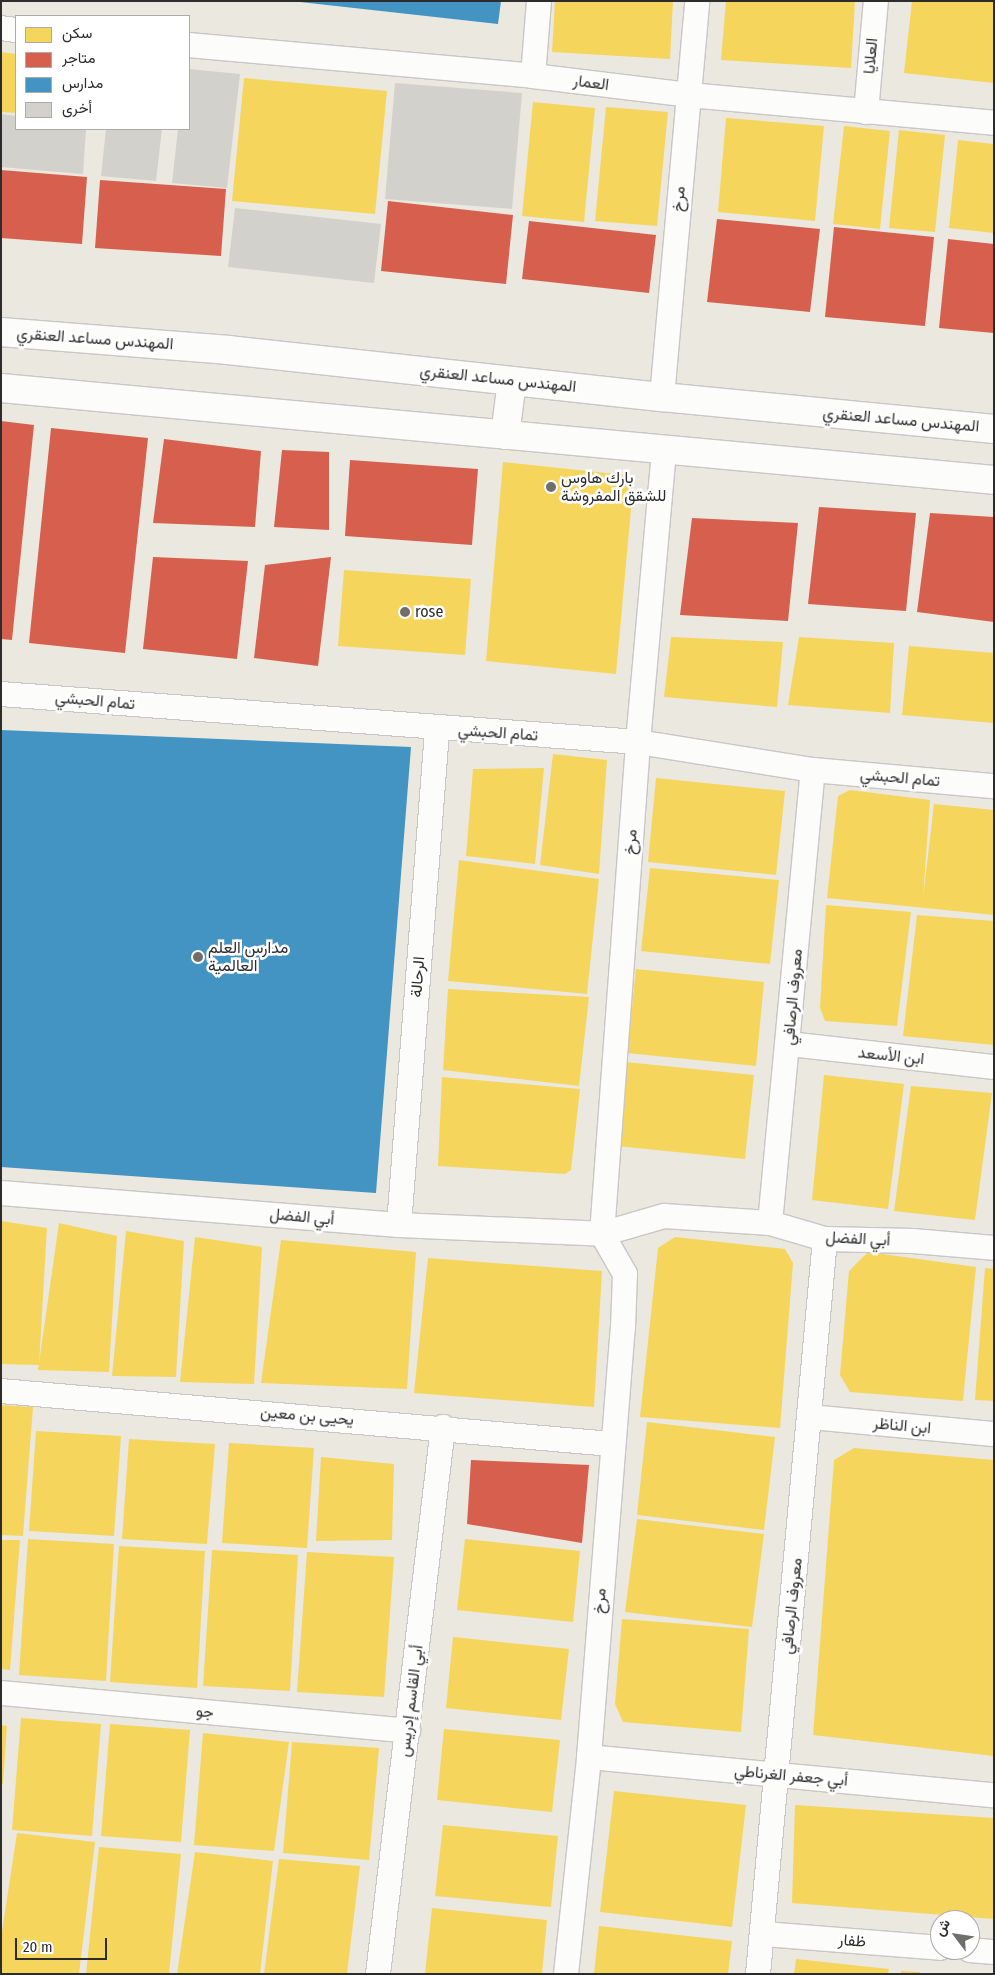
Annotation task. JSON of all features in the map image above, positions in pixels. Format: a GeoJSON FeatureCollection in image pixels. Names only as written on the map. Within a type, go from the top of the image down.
{"type":"FeatureCollection","features":[{"type":"Feature","properties":{"kind":"street"},"geometry":{"type":"LineString","coordinates":[[533,76],[539,1]]}},
{"type":"Feature","properties":{"kind":"street","name":"مرخ"},"geometry":{"type":"LineString","coordinates":[[662,397],[697,1]]}},
{"type":"Feature","properties":{"kind":"street","name":"العلايا"},"geometry":{"type":"LineString","coordinates":[[866,112],[876,1]]}},
{"type":"Feature","properties":{"kind":"street"},"geometry":{"type":"LineString","coordinates":[[1,28],[15,30]]}},
{"type":"Feature","properties":{"kind":"street","name":"العمار"},"geometry":{"type":"LineString","coordinates":[[190,45],[533,76],[688,95],[994,124]]}},
{"type":"Feature","properties":{"kind":"street","name":"المهندس مساعد العنقري"},"geometry":{"type":"LineString","coordinates":[[1,332],[228,350],[662,397],[994,429]]}},
{"type":"Feature","properties":{"kind":"street"},"geometry":{"type":"LineString","coordinates":[[505,435],[512,381]]}},
{"type":"Feature","properties":{"kind":"street"},"geometry":{"type":"LineString","coordinates":[[1,388],[664,451],[994,480]]}},
{"type":"Feature","properties":{"kind":"street","name":"مرخ"},"geometry":{"type":"LineString","coordinates":[[566,1974],[589,1757],[612,1444],[623,1328],[625,1274],[602,1234],[638,742],[664,451]]}},
{"type":"Feature","properties":{"kind":"street","name":"تمام الحبشي"},"geometry":{"type":"LineString","coordinates":[[1,694],[437,729],[638,742],[813,770],[994,786]]}},
{"type":"Feature","properties":{"kind":"street","name":"الرحالة"},"geometry":{"type":"LineString","coordinates":[[399,1225],[437,729]]}},
{"type":"Feature","properties":{"kind":"street","name":"معروف الرصافي"},"geometry":{"type":"LineString","coordinates":[[770,1223],[789,1044],[813,770]]}},
{"type":"Feature","properties":{"kind":"street","name":"ابن الأسعد"},"geometry":{"type":"LineString","coordinates":[[789,1044],[994,1067]]}},
{"type":"Feature","properties":{"kind":"street","name":"أبي الفضل"},"geometry":{"type":"LineString","coordinates":[[1,1193],[399,1225],[602,1234],[664,1216],[770,1223],[824,1239],[913,1241],[994,1248]]}},
{"type":"Feature","properties":{"kind":"street","name":"معروف الرصافي"},"geometry":{"type":"LineString","coordinates":[[758,1974],[764,1934],[776,1775],[810,1417],[824,1239]]}},
{"type":"Feature","properties":{"kind":"street","name":"يحيى بن معين"},"geometry":{"type":"LineString","coordinates":[[1,1391],[443,1427],[612,1444]]}},
{"type":"Feature","properties":{"kind":"street","name":"ابن الناظر"},"geometry":{"type":"LineString","coordinates":[[810,1417],[994,1434]]}},
{"type":"Feature","properties":{"kind":"street","name":"أبي القاسم إدريس"},"geometry":{"type":"LineString","coordinates":[[378,1974],[443,1427]]}},
{"type":"Feature","properties":{"kind":"street","name":"جو"},"geometry":{"type":"LineString","coordinates":[[1,1693],[408,1731]]}},
{"type":"Feature","properties":{"kind":"street","name":"أبي جعفر الغرناطي"},"geometry":{"type":"LineString","coordinates":[[589,1757],[994,1795]]}},
{"type":"Feature","properties":{"kind":"street","name":"ظفار"},"geometry":{"type":"LineString","coordinates":[[764,1934],[930,1947]]}},
{"type":"Feature","properties":{"kind":"street"},"geometry":{"type":"LineString","coordinates":[[980,1951],[994,1952]]}},
{"type":"Feature","properties":{"kind":"building: سكن"},"geometry":{"type":"Polygon","coordinates":[[[555,1],[673,1],[670,59],[552,52],[555,1]]]}},
{"type":"Feature","properties":{"kind":"building: سكن"},"geometry":{"type":"Polygon","coordinates":[[[726,1],[855,1],[851,68],[721,60],[726,1]]]}},
{"type":"Feature","properties":{"kind":"building: سكن"},"geometry":{"type":"Polygon","coordinates":[[[912,1],[994,1],[994,83],[904,73],[912,1]]]}},
{"type":"Feature","properties":{"kind":"building: سكن"},"geometry":{"type":"Polygon","coordinates":[[[1,52],[15,54],[15,113],[1,112],[1,52]]]}},
{"type":"Feature","properties":{"kind":"building: سكن"},"geometry":{"type":"Polygon","coordinates":[[[244,78],[387,91],[375,214],[232,201],[244,78]]]}},
{"type":"Feature","properties":{"kind":"building: سكن"},"geometry":{"type":"Polygon","coordinates":[[[533,102],[595,108],[584,222],[522,216],[533,102]]]}},
{"type":"Feature","properties":{"kind":"building: سكن"},"geometry":{"type":"Polygon","coordinates":[[[606,107],[668,112],[657,226],[595,221],[606,107]]]}},
{"type":"Feature","properties":{"kind":"building: سكن"},"geometry":{"type":"Polygon","coordinates":[[[726,118],[824,126],[815,221],[718,212],[726,118]]]}},
{"type":"Feature","properties":{"kind":"building: سكن"},"geometry":{"type":"Polygon","coordinates":[[[844,126],[890,131],[880,229],[833,224],[844,126]]]}},
{"type":"Feature","properties":{"kind":"building: سكن"},"geometry":{"type":"Polygon","coordinates":[[[899,130],[945,135],[935,232],[889,228],[899,130]]]}},
{"type":"Feature","properties":{"kind":"building: سكن"},"geometry":{"type":"Polygon","coordinates":[[[958,140],[994,144],[994,233],[949,228],[958,140]]]}},
{"type":"Feature","properties":{"kind":"building: سكن"},"geometry":{"type":"Polygon","coordinates":[[[503,462],[634,476],[616,674],[486,661],[503,462]]]}},
{"type":"Feature","properties":{"kind":"building: سكن","name":"rose"},"geometry":{"type":"Polygon","coordinates":[[[344,570],[471,579],[465,655],[338,646],[344,570]]]}},
{"type":"Feature","properties":{"kind":"building: سكن"},"geometry":{"type":"Polygon","coordinates":[[[671,637],[783,642],[777,707],[664,697],[671,637]]]}},
{"type":"Feature","properties":{"kind":"building: سكن"},"geometry":{"type":"Polygon","coordinates":[[[799,637],[894,643],[890,713],[788,705],[799,637]]]}},
{"type":"Feature","properties":{"kind":"building: سكن"},"geometry":{"type":"Polygon","coordinates":[[[909,646],[994,653],[994,723],[902,715],[909,646]]]}},
{"type":"Feature","properties":{"kind":"building: سكن"},"geometry":{"type":"Polygon","coordinates":[[[553,754],[607,760],[599,874],[540,865],[553,754]]]}},
{"type":"Feature","properties":{"kind":"building: سكن"},"geometry":{"type":"Polygon","coordinates":[[[544,768],[535,864],[466,856],[473,769],[544,768]]]}},
{"type":"Feature","properties":{"kind":"building: سكن"},"geometry":{"type":"Polygon","coordinates":[[[656,778],[785,791],[776,875],[648,862],[656,778]]]}},
{"type":"Feature","properties":{"kind":"building: سكن"},"geometry":{"type":"Polygon","coordinates":[[[850,790],[930,800],[923,898],[934,804],[994,810],[994,915],[827,898],[838,796],[850,790]]]}},
{"type":"Feature","properties":{"kind":"building: سكن"},"geometry":{"type":"Polygon","coordinates":[[[459,860],[599,879],[587,994],[448,981],[459,860]]]}},
{"type":"Feature","properties":{"kind":"building: سكن"},"geometry":{"type":"Polygon","coordinates":[[[650,868],[779,880],[770,964],[641,951],[650,868]]]}},
{"type":"Feature","properties":{"kind":"building: سكن"},"geometry":{"type":"Polygon","coordinates":[[[826,905],[911,912],[897,1026],[825,1021],[820,1008],[826,905]]]}},
{"type":"Feature","properties":{"kind":"building: سكن"},"geometry":{"type":"Polygon","coordinates":[[[917,915],[994,921],[994,1045],[903,1036],[917,915]]]}},
{"type":"Feature","properties":{"kind":"building: سكن"},"geometry":{"type":"Polygon","coordinates":[[[636,969],[764,982],[756,1066],[627,1053],[636,969]]]}},
{"type":"Feature","properties":{"kind":"building: سكن"},"geometry":{"type":"Polygon","coordinates":[[[448,989],[589,997],[579,1086],[443,1070],[448,989]]]}},
{"type":"Feature","properties":{"kind":"building: سكن"},"geometry":{"type":"Polygon","coordinates":[[[625,1062],[754,1075],[745,1159],[617,1146],[625,1062]]]}},
{"type":"Feature","properties":{"kind":"building: سكن"},"geometry":{"type":"Polygon","coordinates":[[[824,1075],[904,1084],[888,1209],[812,1200],[824,1075]]]}},
{"type":"Feature","properties":{"kind":"building: سكن"},"geometry":{"type":"Polygon","coordinates":[[[442,1077],[580,1089],[571,1170],[565,1174],[438,1166],[442,1077]]]}},
{"type":"Feature","properties":{"kind":"building: سكن"},"geometry":{"type":"Polygon","coordinates":[[[911,1086],[992,1093],[975,1220],[894,1211],[911,1086]]]}},
{"type":"Feature","properties":{"kind":"building: سكن"},"geometry":{"type":"Polygon","coordinates":[[[1,1221],[47,1228],[39,1365],[1,1364],[1,1221]]]}},
{"type":"Feature","properties":{"kind":"building: سكن"},"geometry":{"type":"Polygon","coordinates":[[[59,1223],[117,1236],[109,1372],[38,1370],[59,1223]]]}},
{"type":"Feature","properties":{"kind":"building: سكن"},"geometry":{"type":"Polygon","coordinates":[[[126,1231],[184,1241],[176,1377],[112,1376],[126,1231]]]}},
{"type":"Feature","properties":{"kind":"building: سكن"},"geometry":{"type":"Polygon","coordinates":[[[195,1237],[262,1247],[254,1384],[180,1382],[195,1237]]]}},
{"type":"Feature","properties":{"kind":"building: سكن"},"geometry":{"type":"Polygon","coordinates":[[[675,1237],[785,1249],[793,1263],[780,1428],[640,1417],[658,1248],[675,1237]]]}},
{"type":"Feature","properties":{"kind":"building: سكن"},"geometry":{"type":"Polygon","coordinates":[[[281,1240],[416,1252],[407,1389],[261,1383],[281,1240]]]}},
{"type":"Feature","properties":{"kind":"building: سكن"},"geometry":{"type":"Polygon","coordinates":[[[868,1252],[976,1267],[963,1401],[850,1392],[840,1375],[849,1271],[868,1252]]]}},
{"type":"Feature","properties":{"kind":"building: سكن"},"geometry":{"type":"Polygon","coordinates":[[[428,1258],[602,1271],[594,1407],[414,1393],[428,1258]]]}},
{"type":"Feature","properties":{"kind":"building: سكن"},"geometry":{"type":"Polygon","coordinates":[[[985,1268],[994,1269],[994,1401],[975,1400],[985,1268]]]}},
{"type":"Feature","properties":{"kind":"building: سكن"},"geometry":{"type":"Polygon","coordinates":[[[1,1405],[33,1407],[23,1536],[1,1535],[1,1405]]]}},
{"type":"Feature","properties":{"kind":"building: سكن"},"geometry":{"type":"Polygon","coordinates":[[[647,1422],[775,1437],[764,1530],[637,1515],[647,1422]]]}},
{"type":"Feature","properties":{"kind":"building: سكن"},"geometry":{"type":"Polygon","coordinates":[[[36,1431],[121,1436],[114,1536],[29,1531],[36,1431]]]}},
{"type":"Feature","properties":{"kind":"building: سكن"},"geometry":{"type":"Polygon","coordinates":[[[129,1439],[215,1444],[207,1544],[122,1539],[129,1439]]]}},
{"type":"Feature","properties":{"kind":"building: سكن"},"geometry":{"type":"Polygon","coordinates":[[[229,1443],[314,1448],[307,1548],[222,1543],[229,1443]]]}},
{"type":"Feature","properties":{"kind":"building: سكن"},"geometry":{"type":"Polygon","coordinates":[[[854,1448],[994,1460],[994,1756],[813,1735],[834,1460],[854,1448]]]}},
{"type":"Feature","properties":{"kind":"building: سكن"},"geometry":{"type":"Polygon","coordinates":[[[321,1457],[394,1464],[392,1540],[316,1541],[321,1457]]]}},
{"type":"Feature","properties":{"kind":"building: سكن"},"geometry":{"type":"Polygon","coordinates":[[[637,1519],[764,1534],[752,1627],[625,1612],[637,1519]]]}},
{"type":"Feature","properties":{"kind":"building: سكن"},"geometry":{"type":"Polygon","coordinates":[[[28,1539],[114,1544],[106,1681],[19,1675],[28,1539]]]}},
{"type":"Feature","properties":{"kind":"building: سكن"},"geometry":{"type":"Polygon","coordinates":[[[465,1539],[580,1551],[573,1622],[457,1610],[465,1539]]]}},
{"type":"Feature","properties":{"kind":"building: سكن"},"geometry":{"type":"Polygon","coordinates":[[[1,1540],[20,1540],[10,1670],[1,1669],[1,1540]]]}},
{"type":"Feature","properties":{"kind":"building: سكن"},"geometry":{"type":"Polygon","coordinates":[[[119,1546],[205,1551],[197,1688],[110,1682],[119,1546]]]}},
{"type":"Feature","properties":{"kind":"building: سكن"},"geometry":{"type":"Polygon","coordinates":[[[212,1550],[298,1555],[290,1691],[203,1686],[212,1550]]]}},
{"type":"Feature","properties":{"kind":"building: سكن"},"geometry":{"type":"Polygon","coordinates":[[[307,1552],[394,1557],[384,1697],[297,1692],[307,1552]]]}},
{"type":"Feature","properties":{"kind":"building: سكن"},"geometry":{"type":"Polygon","coordinates":[[[622,1619],[749,1629],[741,1732],[623,1722],[615,1704],[622,1619]]]}},
{"type":"Feature","properties":{"kind":"building: سكن"},"geometry":{"type":"Polygon","coordinates":[[[453,1637],[569,1649],[561,1720],[446,1708],[453,1637]]]}},
{"type":"Feature","properties":{"kind":"building: سكن"},"geometry":{"type":"Polygon","coordinates":[[[21,1718],[101,1724],[92,1836],[12,1830],[21,1718]]]}},
{"type":"Feature","properties":{"kind":"building: سكن"},"geometry":{"type":"Polygon","coordinates":[[[110,1724],[190,1730],[181,1842],[101,1836],[110,1724]]]}},
{"type":"Feature","properties":{"kind":"building: سكن"},"geometry":{"type":"Polygon","coordinates":[[[1,1725],[7,1726],[3,1784],[1,1784],[1,1725]]]}},
{"type":"Feature","properties":{"kind":"building: سكن"},"geometry":{"type":"Polygon","coordinates":[[[444,1729],[560,1740],[552,1812],[437,1800],[444,1729]]]}},
{"type":"Feature","properties":{"kind":"building: سكن"},"geometry":{"type":"Polygon","coordinates":[[[203,1733],[289,1742],[274,1851],[194,1845],[203,1733]]]}},
{"type":"Feature","properties":{"kind":"building: سكن"},"geometry":{"type":"Polygon","coordinates":[[[292,1742],[379,1748],[369,1860],[283,1853],[292,1742]]]}},
{"type":"Feature","properties":{"kind":"building: سكن"},"geometry":{"type":"Polygon","coordinates":[[[614,1791],[746,1805],[732,1927],[600,1912],[614,1791]]]}},
{"type":"Feature","properties":{"kind":"building: سكن"},"geometry":{"type":"Polygon","coordinates":[[[795,1805],[994,1818],[994,1919],[980,1918],[980,1910],[930,1910],[930,1914],[792,1903],[795,1805]]]}},
{"type":"Feature","properties":{"kind":"building: سكن"},"geometry":{"type":"Polygon","coordinates":[[[443,1825],[558,1836],[551,1907],[435,1896],[443,1825]]]}},
{"type":"Feature","properties":{"kind":"building: سكن"},"geometry":{"type":"Polygon","coordinates":[[[17,1833],[95,1842],[79,1974],[1,1974],[1,1938],[17,1833]]]}},
{"type":"Feature","properties":{"kind":"building: سكن"},"geometry":{"type":"Polygon","coordinates":[[[99,1847],[181,1854],[169,1974],[86,1974],[99,1847]]]}},
{"type":"Feature","properties":{"kind":"building: سكن"},"geometry":{"type":"Polygon","coordinates":[[[195,1852],[273,1861],[260,1974],[177,1974],[195,1852]]]}},
{"type":"Feature","properties":{"kind":"building: سكن"},"geometry":{"type":"Polygon","coordinates":[[[279,1859],[360,1866],[347,1974],[264,1974],[279,1859]]]}},
{"type":"Feature","properties":{"kind":"building: سكن"},"geometry":{"type":"Polygon","coordinates":[[[432,1908],[547,1920],[542,1974],[425,1974],[432,1908]]]}},
{"type":"Feature","properties":{"kind":"building: سكن"},"geometry":{"type":"Polygon","coordinates":[[[599,1926],[732,1941],[728,1974],[594,1974],[599,1926]]]}},
{"type":"Feature","properties":{"kind":"building: سكن"},"geometry":{"type":"Polygon","coordinates":[[[796,1959],[889,1969],[888,1974],[794,1974],[796,1959]]]}},
{"type":"Feature","properties":{"kind":"building: سكن"},"geometry":{"type":"Polygon","coordinates":[[[901,1971],[920,1972],[920,1974],[901,1974],[901,1971]]]}},
{"type":"Feature","properties":{"kind":"building: متاجر"},"geometry":{"type":"Polygon","coordinates":[[[1,170],[87,177],[82,244],[1,238],[1,170]]]}},
{"type":"Feature","properties":{"kind":"building: متاجر"},"geometry":{"type":"Polygon","coordinates":[[[100,180],[226,189],[221,256],[95,248],[100,180]]]}},
{"type":"Feature","properties":{"kind":"building: متاجر"},"geometry":{"type":"Polygon","coordinates":[[[388,201],[513,215],[506,284],[381,271],[388,201]]]}},
{"type":"Feature","properties":{"kind":"building: متاجر"},"geometry":{"type":"Polygon","coordinates":[[[717,219],[820,229],[810,312],[707,302],[717,219]]]}},
{"type":"Feature","properties":{"kind":"building: متاجر"},"geometry":{"type":"Polygon","coordinates":[[[529,221],[656,235],[649,293],[522,279],[529,221]]]}},
{"type":"Feature","properties":{"kind":"building: متاجر"},"geometry":{"type":"Polygon","coordinates":[[[834,227],[934,237],[925,326],[825,317],[834,227]]]}},
{"type":"Feature","properties":{"kind":"building: متاجر"},"geometry":{"type":"Polygon","coordinates":[[[948,239],[994,244],[994,333],[939,328],[948,239]]]}},
{"type":"Feature","properties":{"kind":"building: متاجر"},"geometry":{"type":"Polygon","coordinates":[[[1,421],[34,425],[12,640],[1,639],[1,421]]]}},
{"type":"Feature","properties":{"kind":"building: متاجر"},"geometry":{"type":"Polygon","coordinates":[[[51,428],[148,438],[125,653],[29,643],[51,428]]]}},
{"type":"Feature","properties":{"kind":"building: متاجر"},"geometry":{"type":"Polygon","coordinates":[[[164,439],[261,451],[255,527],[153,523],[164,439]]]}},
{"type":"Feature","properties":{"kind":"building: متاجر"},"geometry":{"type":"Polygon","coordinates":[[[282,450],[329,452],[329,530],[274,527],[282,450]]]}},
{"type":"Feature","properties":{"kind":"building: متاجر"},"geometry":{"type":"Polygon","coordinates":[[[350,460],[478,469],[472,545],[345,536],[350,460]]]}},
{"type":"Feature","properties":{"kind":"building: متاجر"},"geometry":{"type":"Polygon","coordinates":[[[819,507],[916,513],[906,611],[808,604],[819,507]]]}},
{"type":"Feature","properties":{"kind":"building: متاجر"},"geometry":{"type":"Polygon","coordinates":[[[930,513],[994,517],[994,622],[917,612],[930,513]]]}},
{"type":"Feature","properties":{"kind":"building: متاجر"},"geometry":{"type":"Polygon","coordinates":[[[692,518],[798,523],[788,621],[680,615],[692,518]]]}},
{"type":"Feature","properties":{"kind":"building: متاجر"},"geometry":{"type":"Polygon","coordinates":[[[153,557],[248,561],[237,659],[143,649],[153,557]]]}},
{"type":"Feature","properties":{"kind":"building: متاجر"},"geometry":{"type":"Polygon","coordinates":[[[331,557],[318,666],[254,658],[265,565],[331,557]]]}},
{"type":"Feature","properties":{"kind":"building: متاجر"},"geometry":{"type":"Polygon","coordinates":[[[471,1460],[589,1465],[582,1543],[467,1524],[471,1460]]]}},
{"type":"Feature","properties":{"kind":"building: مدارس"},"geometry":{"type":"Polygon","coordinates":[[[291,1],[501,1],[498,24],[291,1]]]}},
{"type":"Feature","properties":{"kind":"building: مدارس","name":"مدارس العلم العالمية"},"geometry":{"type":"Polygon","coordinates":[[[1,730],[411,747],[376,1193],[1,1167],[1,730]]]}},
{"type":"Feature","properties":{"kind":"building: أخرى"},"geometry":{"type":"Polygon","coordinates":[[[190,69],[240,74],[227,188],[172,183],[178,130],[190,130],[190,69]]]}},
{"type":"Feature","properties":{"kind":"building: أخرى"},"geometry":{"type":"Polygon","coordinates":[[[395,83],[522,93],[512,209],[385,199],[395,83]]]}},
{"type":"Feature","properties":{"kind":"building: أخرى"},"geometry":{"type":"Polygon","coordinates":[[[1,114],[15,116],[15,130],[86,130],[83,174],[1,167],[1,114]]]}},
{"type":"Feature","properties":{"kind":"building: أخرى"},"geometry":{"type":"Polygon","coordinates":[[[106,130],[162,130],[156,181],[101,176],[106,130]]]}},
{"type":"Feature","properties":{"kind":"building: أخرى"},"geometry":{"type":"Polygon","coordinates":[[[235,208],[381,224],[374,283],[228,267],[235,208]]]}},
{"type":"Feature","properties":{"kind":"place","name":"بارك هاوس للشقق المفروشة"},"geometry":{"type":"Point","coordinates":[551,487]}},
{"type":"Feature","properties":{"kind":"place","name":"rose"},"geometry":{"type":"Point","coordinates":[405,612]}},
{"type":"Feature","properties":{"kind":"place","name":"مدارس العلم العالمية"},"geometry":{"type":"Point","coordinates":[198,957]}}]}
